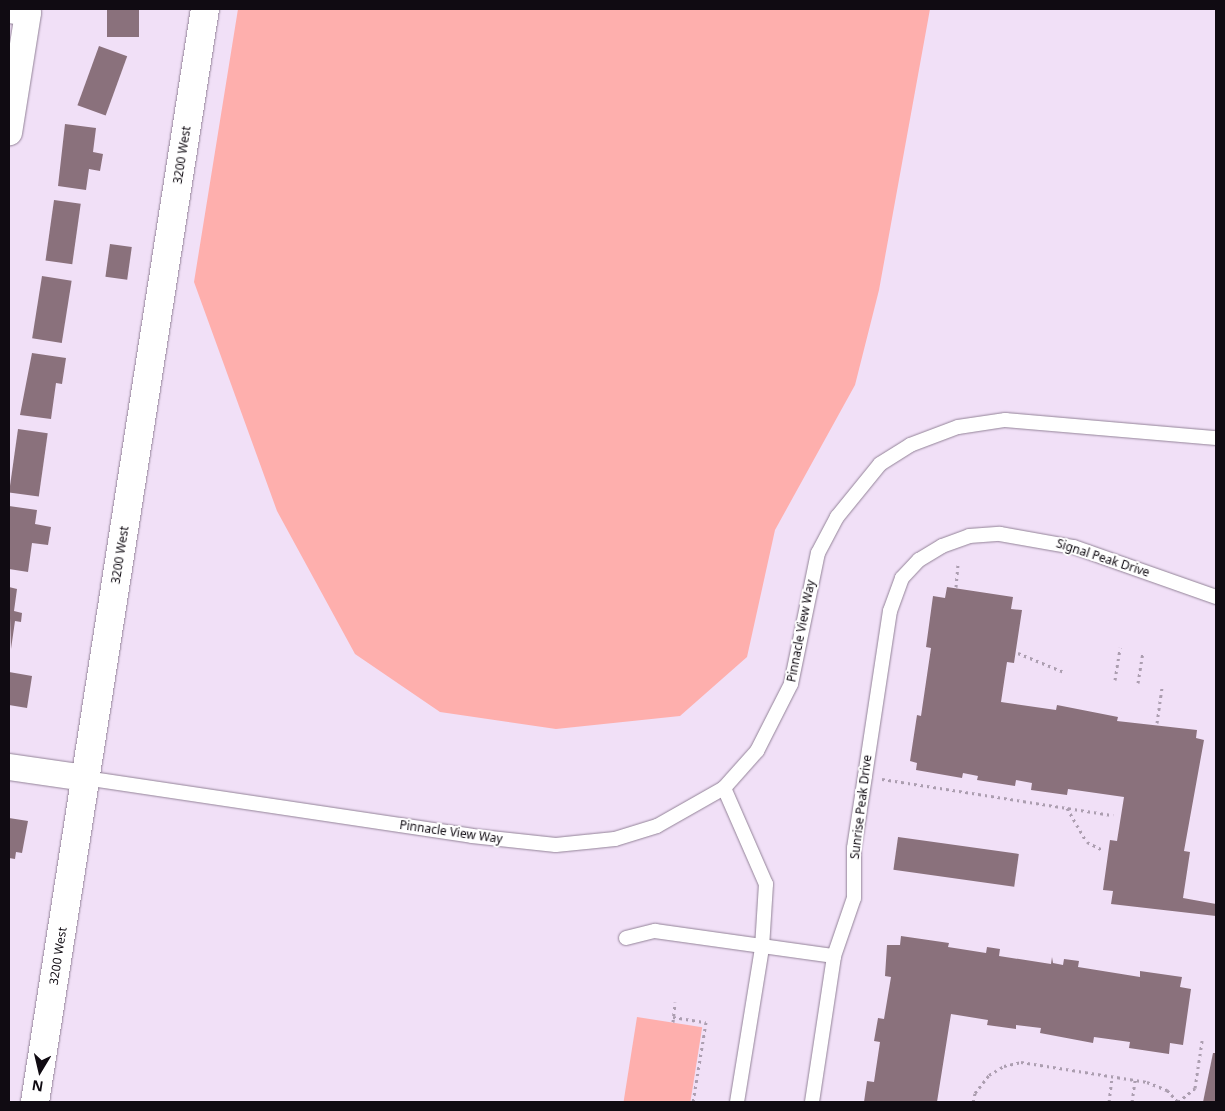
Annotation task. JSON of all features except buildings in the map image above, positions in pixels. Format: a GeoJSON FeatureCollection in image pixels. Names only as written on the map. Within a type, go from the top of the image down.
{"type":"FeatureCollection","features":[{"type":"Feature","properties":{"kind":"street","name":"3200 West"},"geometry":{"type":"LineString","coordinates":[[35,1102],[205,9]]}},
{"type":"Feature","properties":{"kind":"street"},"geometry":{"type":"LineString","coordinates":[[9,133],[18,12]]}},
{"type":"Feature","properties":{"kind":"street"},"geometry":{"type":"LineString","coordinates":[[9,767],[85,778]]}},
{"type":"Feature","properties":{"kind":"lane","name":"Pinnacle View Way"},"geometry":{"type":"LineString","coordinates":[[85,778],[472,836],[556,845],[615,839],[657,826],[724,788],[757,750],[791,684],[818,553],[836,517],[880,464],[910,445],[958,427],[1005,420],[1216,438]]}},
{"type":"Feature","properties":{"kind":"lane","name":"Signal Peak Drive"},"geometry":{"type":"LineString","coordinates":[[930,552],[969,536],[1000,534],[1024,537],[1074,547],[1216,597]]}},
{"type":"Feature","properties":{"kind":"lane","name":"Sunrise Peak Drive"},"geometry":{"type":"LineString","coordinates":[[812,1102],[834,956],[854,898],[854,848],[892,599],[902,578],[930,552]]}},
{"type":"Feature","properties":{"kind":"lane"},"geometry":{"type":"LineString","coordinates":[[724,788],[766,884],[762,948],[737,1102]]}},
{"type":"Feature","properties":{"kind":"lane"},"geometry":{"type":"LineString","coordinates":[[626,938],[655,931],[762,948],[834,956]]}},
{"type":"Feature","properties":{"kind":"path"},"geometry":{"type":"LineString","coordinates":[[956,587],[958,565]]}},
{"type":"Feature","properties":{"kind":"path"},"geometry":{"type":"LineString","coordinates":[[1115,680],[1120,647]]}},
{"type":"Feature","properties":{"kind":"path"},"geometry":{"type":"LineString","coordinates":[[1138,684],[1143,651]]}},
{"type":"Feature","properties":{"kind":"path"},"geometry":{"type":"LineString","coordinates":[[1018,653],[1064,672]]}},
{"type":"Feature","properties":{"kind":"path"},"geometry":{"type":"LineString","coordinates":[[1157,723],[1162,687]]}},
{"type":"Feature","properties":{"kind":"path"},"geometry":{"type":"LineString","coordinates":[[881,779],[1113,814]]}},
{"type":"Feature","properties":{"kind":"path"},"geometry":{"type":"LineString","coordinates":[[1067,808],[1087,842],[1103,850]]}},
{"type":"Feature","properties":{"kind":"path"},"geometry":{"type":"LineString","coordinates":[[673,1022],[675,1002]]}},
{"type":"Feature","properties":{"kind":"path"},"geometry":{"type":"LineString","coordinates":[[673,1017],[706,1022],[693,1102]]}},
{"type":"Feature","properties":{"kind":"path"},"geometry":{"type":"LineString","coordinates":[[973,1102],[975,1093],[989,1075],[1014,1063],[1135,1080],[1167,1090],[1178,1102],[1195,1088],[1202,1041]]}},
{"type":"Feature","properties":{"kind":"path"},"geometry":{"type":"LineString","coordinates":[[1109,1102],[1112,1077]]}},
{"type":"Feature","properties":{"kind":"path"},"geometry":{"type":"LineString","coordinates":[[1132,1102],[1135,1080]]}},
{"type":"Feature","properties":{"kind":"shaded area"},"geometry":{"type":"Polygon","coordinates":[[[238,9],[930,9],[879,290],[855,385],[775,530],[747,657],[680,716],[556,729],[440,712],[355,654],[277,511],[194,282],[238,9]]]}},
{"type":"Feature","properties":{"kind":"shaded area"},"geometry":{"type":"Polygon","coordinates":[[[637,1017],[702,1027],[690,1102],[624,1102],[637,1017]]]}}]}
